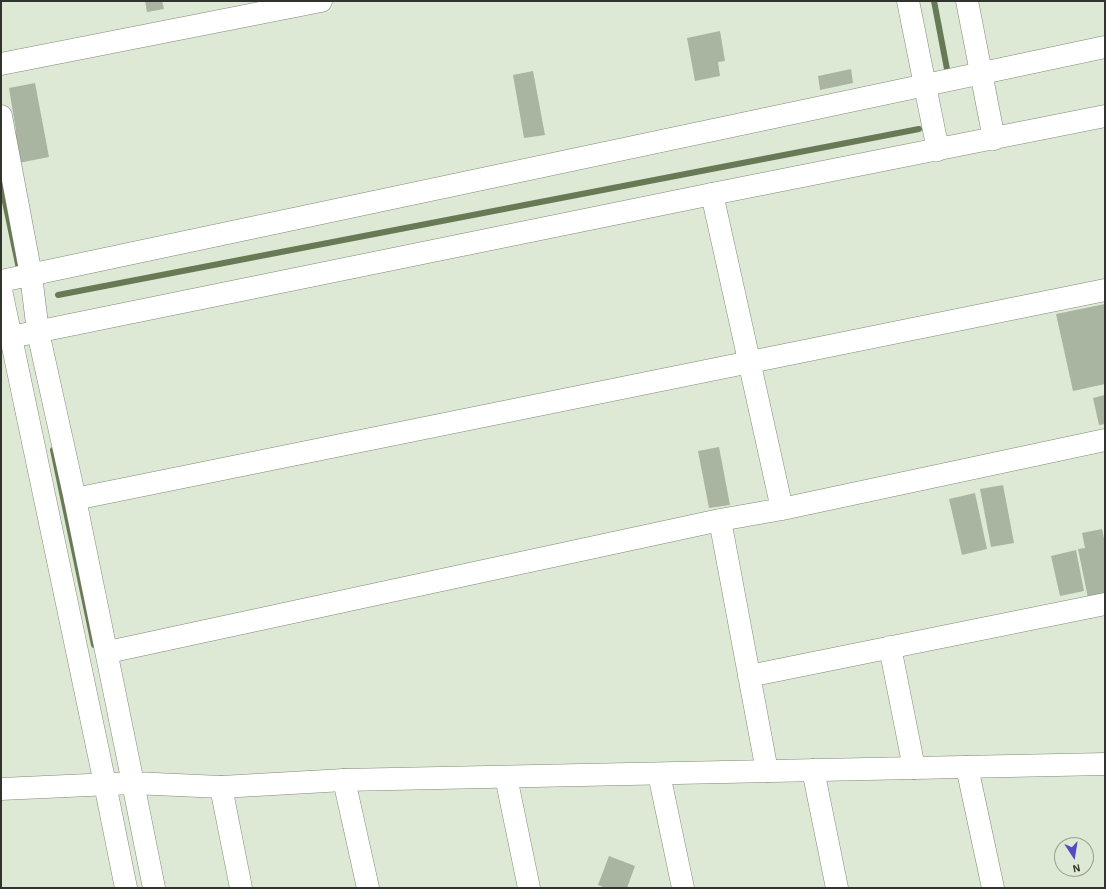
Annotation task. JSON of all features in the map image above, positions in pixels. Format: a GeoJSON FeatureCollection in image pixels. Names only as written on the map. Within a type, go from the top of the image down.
{"type":"FeatureCollection","features":[{"type":"Feature","properties":{"kind":"street"},"geometry":{"type":"LineString","coordinates":[[1,64],[321,1]]}},
{"type":"Feature","properties":{"kind":"street"},"geometry":{"type":"LineString","coordinates":[[908,1],[938,150]]}},
{"type":"Feature","properties":{"kind":"street"},"geometry":{"type":"LineString","coordinates":[[967,1],[994,139]]}},
{"type":"Feature","properties":{"kind":"street"},"geometry":{"type":"LineString","coordinates":[[1,282],[1105,46]]}},
{"type":"Feature","properties":{"kind":"street"},"geometry":{"type":"LineString","coordinates":[[1,116],[31,275],[38,332],[108,652],[154,888]]}},
{"type":"Feature","properties":{"kind":"street"},"geometry":{"type":"LineString","coordinates":[[6,337],[38,332],[712,194],[1105,116]]}},
{"type":"Feature","properties":{"kind":"street"},"geometry":{"type":"LineString","coordinates":[[712,194],[782,509]]}},
{"type":"Feature","properties":{"kind":"street"},"geometry":{"type":"LineString","coordinates":[[1,290],[6,337],[105,784],[126,888]]}},
{"type":"Feature","properties":{"kind":"street"},"geometry":{"type":"LineString","coordinates":[[75,499],[749,361],[1105,290]]}},
{"type":"Feature","properties":{"kind":"street"},"geometry":{"type":"LineString","coordinates":[[108,652],[720,520],[782,509],[1105,440]]}},
{"type":"Feature","properties":{"kind":"street"},"geometry":{"type":"LineString","coordinates":[[720,520],[767,771]]}},
{"type":"Feature","properties":{"kind":"street"},"geometry":{"type":"LineString","coordinates":[[749,676],[1105,604]]}},
{"type":"Feature","properties":{"kind":"street"},"geometry":{"type":"LineString","coordinates":[[890,647],[914,768]]}},
{"type":"Feature","properties":{"kind":"street"},"geometry":{"type":"LineString","coordinates":[[1,789],[133,783],[221,788],[344,780],[1105,764]]}},
{"type":"Feature","properties":{"kind":"street"},"geometry":{"type":"LineString","coordinates":[[966,767],[993,888]]}},
{"type":"Feature","properties":{"kind":"street"},"geometry":{"type":"LineString","coordinates":[[813,770],[837,888]]}},
{"type":"Feature","properties":{"kind":"street"},"geometry":{"type":"LineString","coordinates":[[659,774],[682,888]]}},
{"type":"Feature","properties":{"kind":"street"},"geometry":{"type":"LineString","coordinates":[[506,777],[529,888]]}},
{"type":"Feature","properties":{"kind":"street"},"geometry":{"type":"LineString","coordinates":[[344,780],[368,888]]}},
{"type":"Feature","properties":{"kind":"street"},"geometry":{"type":"LineString","coordinates":[[221,788],[240,888]]}},
{"type":"Feature","properties":{"kind":"building"},"geometry":{"type":"Polygon","coordinates":[[[145,1],[162,1],[164,9],[147,12],[145,1]]]}},
{"type":"Feature","properties":{"kind":"building"},"geometry":{"type":"Polygon","coordinates":[[[720,31],[725,61],[718,62],[720,76],[695,81],[687,38],[720,31]]]}},
{"type":"Feature","properties":{"kind":"building"},"geometry":{"type":"Polygon","coordinates":[[[851,69],[853,83],[820,90],[818,76],[851,69]]]}},
{"type":"Feature","properties":{"kind":"building"},"geometry":{"type":"Polygon","coordinates":[[[533,71],[545,135],[524,138],[513,75],[533,71]]]}},
{"type":"Feature","properties":{"kind":"building"},"geometry":{"type":"Polygon","coordinates":[[[35,83],[49,157],[13,164],[7,133],[16,131],[9,88],[35,83]]]}},
{"type":"Feature","properties":{"kind":"building"},"geometry":{"type":"Polygon","coordinates":[[[1105,304],[1105,384],[1073,391],[1056,314],[1105,304]]]}},
{"type":"Feature","properties":{"kind":"building"},"geometry":{"type":"Polygon","coordinates":[[[1105,395],[1105,424],[1099,425],[1093,398],[1105,395]]]}},
{"type":"Feature","properties":{"kind":"building"},"geometry":{"type":"Polygon","coordinates":[[[719,447],[730,505],[709,508],[698,451],[719,447]]]}},
{"type":"Feature","properties":{"kind":"building"},"geometry":{"type":"Polygon","coordinates":[[[1003,485],[1014,543],[991,547],[980,489],[1003,485]]]}},
{"type":"Feature","properties":{"kind":"building"},"geometry":{"type":"Polygon","coordinates":[[[975,493],[987,549],[962,555],[949,499],[975,493]]]}},
{"type":"Feature","properties":{"kind":"building"},"geometry":{"type":"Polygon","coordinates":[[[1102,529],[1105,543],[1105,595],[1088,598],[1078,549],[1085,548],[1082,533],[1102,529]]]}},
{"type":"Feature","properties":{"kind":"building"},"geometry":{"type":"Polygon","coordinates":[[[1076,550],[1084,591],[1060,596],[1051,556],[1076,550]]]}},
{"type":"Feature","properties":{"kind":"building"},"geometry":{"type":"Polygon","coordinates":[[[609,856],[635,866],[627,888],[606,888],[598,885],[609,856]]]}},
{"type":"Feature","properties":{"kind":"waterway"},"geometry":{"type":"LineString","coordinates":[[934,1],[947,69]]}},
{"type":"Feature","properties":{"kind":"waterway"},"geometry":{"type":"LineString","coordinates":[[58,295],[919,129]]}},
{"type":"Feature","properties":{"kind":"waterway"},"geometry":{"type":"LineString","coordinates":[[1,183],[19,269]]}},
{"type":"Feature","properties":{"kind":"waterway"},"geometry":{"type":"LineString","coordinates":[[53,450],[94,645]]}}]}
